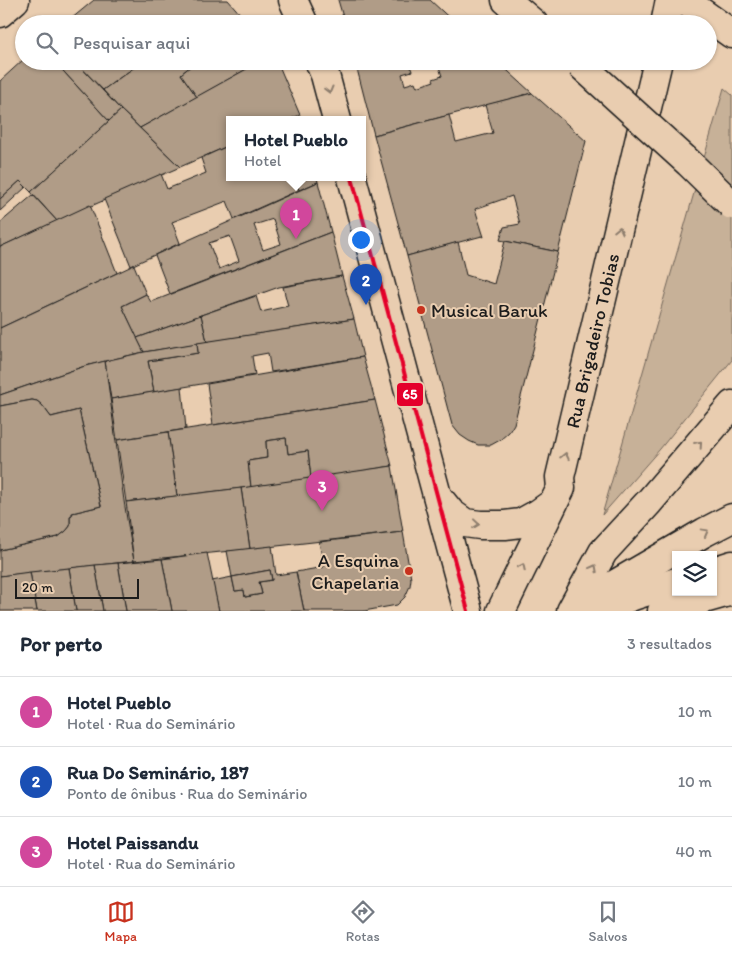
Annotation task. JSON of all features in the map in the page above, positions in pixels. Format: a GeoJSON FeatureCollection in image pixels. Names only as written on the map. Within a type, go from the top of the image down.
{"type":"FeatureCollection","features":[{"type":"Feature","properties":{"kind":"street"},"geometry":{"type":"LineString","coordinates":[[0,12],[15,0]]}},
{"type":"Feature","properties":{"kind":"street"},"geometry":{"type":"LineString","coordinates":[[293,0],[300,15]]}},
{"type":"Feature","properties":{"kind":"street"},"geometry":{"type":"LineString","coordinates":[[506,0],[524,15]]}},
{"type":"Feature","properties":{"kind":"street"},"geometry":{"type":"LineString","coordinates":[[667,15],[670,0]]}},
{"type":"Feature","properties":{"kind":"street"},"geometry":{"type":"LineString","coordinates":[[684,0],[705,15]]}},
{"type":"Feature","properties":{"kind":"street"},"geometry":{"type":"LineString","coordinates":[[717,23],[732,34]]}},
{"type":"Feature","properties":{"kind":"street"},"geometry":{"type":"LineString","coordinates":[[323,70],[336,116]]}},
{"type":"Feature","properties":{"kind":"street"},"geometry":{"type":"LineString","coordinates":[[588,70],[732,205]]}},
{"type":"Feature","properties":{"kind":"street","name":"Rua Brigadeiro Tobias"},"geometry":{"type":"LineString","coordinates":[[501,611],[561,488],[560,477],[656,70]]}},
{"type":"Feature","properties":{"kind":"street"},"geometry":{"type":"LineString","coordinates":[[353,181],[468,611]]}},
{"type":"Feature","properties":{"kind":"street"},"geometry":{"type":"LineString","coordinates":[[572,611],[603,552],[649,502],[732,405]]}},
{"type":"Feature","properties":{"kind":"street"},"geometry":{"type":"LineString","coordinates":[[438,497],[451,513],[465,523],[480,525],[521,523],[540,513],[553,503]]}},
{"type":"Feature","properties":{"kind":"street"},"geometry":{"type":"LineString","coordinates":[[572,611],[732,518]]}},
{"type":"Feature","properties":{"kind":"street"},"geometry":{"type":"LineString","coordinates":[[717,570],[732,565]]}},
{"type":"Feature","properties":{"kind":"street"},"geometry":{"type":"LineString","coordinates":[[578,611],[608,606],[672,583]]}},
{"type":"Feature","properties":{"kind":"street"},"geometry":{"type":"LineString","coordinates":[[662,611],[732,591]]}},
{"type":"Feature","properties":{"kind":"shaded area"},"geometry":{"type":"Polygon","coordinates":[[[724,88],[732,95],[732,360],[660,449],[602,515],[724,88]]]}},
{"type":"Feature","properties":{"kind":"building"},"geometry":{"type":"Polygon","coordinates":[[[94,0],[228,0],[241,15],[76,15],[94,0]]]}},
{"type":"Feature","properties":{"kind":"building"},"geometry":{"type":"Polygon","coordinates":[[[338,0],[430,0],[446,15],[342,15],[338,0]]]}},
{"type":"Feature","properties":{"kind":"building"},"geometry":{"type":"Polygon","coordinates":[[[15,67],[15,70],[62,70],[109,121],[31,192],[20,181],[0,199],[0,81],[15,67]]]}},
{"type":"Feature","properties":{"kind":"building"},"geometry":{"type":"Polygon","coordinates":[[[62,70],[83,70],[121,110],[109,121],[62,70]]]}},
{"type":"Feature","properties":{"kind":"building"},"geometry":{"type":"Polygon","coordinates":[[[84,70],[131,70],[103,90],[84,70]]]}},
{"type":"Feature","properties":{"kind":"building"},"geometry":{"type":"Polygon","coordinates":[[[131,70],[186,70],[181,74],[197,97],[140,128],[103,90],[131,70]]]}},
{"type":"Feature","properties":{"kind":"building"},"geometry":{"type":"Polygon","coordinates":[[[186,70],[245,70],[197,97],[181,74],[186,70]]]}},
{"type":"Feature","properties":{"kind":"building"},"geometry":{"type":"Polygon","coordinates":[[[245,70],[281,70],[300,115],[226,116],[226,147],[180,167],[140,128],[245,70]]]}},
{"type":"Feature","properties":{"kind":"building"},"geometry":{"type":"Polygon","coordinates":[[[357,70],[412,70],[402,74],[405,85],[415,82],[417,87],[442,76],[440,70],[507,70],[532,93],[374,135],[357,70]]]}},
{"type":"Feature","properties":{"kind":"building"},"geometry":{"type":"Polygon","coordinates":[[[532,93],[586,141],[558,252],[500,240],[504,227],[520,224],[512,196],[475,209],[484,237],[407,256],[374,135],[449,115],[456,142],[493,133],[485,105],[532,93]]]}},
{"type":"Feature","properties":{"kind":"building"},"geometry":{"type":"Polygon","coordinates":[[[121,110],[180,167],[57,221],[31,192],[121,110]]]}},
{"type":"Feature","properties":{"kind":"building"},"geometry":{"type":"Polygon","coordinates":[[[226,147],[226,181],[296,181],[299,190],[234,219],[227,201],[172,222],[180,243],[131,266],[104,199],[161,174],[167,189],[206,173],[201,158],[226,147]]]}},
{"type":"Feature","properties":{"kind":"building"},"geometry":{"type":"Polygon","coordinates":[[[20,181],[26,187],[0,211],[0,199],[20,181]]]}},
{"type":"Feature","properties":{"kind":"building"},"geometry":{"type":"Polygon","coordinates":[[[296,181],[318,181],[318,182],[299,190],[296,181]]]}},
{"type":"Feature","properties":{"kind":"building"},"geometry":{"type":"Polygon","coordinates":[[[318,182],[331,232],[170,294],[155,255],[318,182]],[[273,219],[254,225],[263,250],[281,244],[273,219]],[[230,236],[209,243],[219,269],[239,261],[230,236]]]}},
{"type":"Feature","properties":{"kind":"building"},"geometry":{"type":"Polygon","coordinates":[[[33,195],[57,221],[0,247],[0,223],[33,195]]]}},
{"type":"Feature","properties":{"kind":"building"},"geometry":{"type":"Polygon","coordinates":[[[90,205],[117,273],[0,328],[0,247],[90,205]]]}},
{"type":"Feature","properties":{"kind":"building"},"geometry":{"type":"Polygon","coordinates":[[[331,232],[342,276],[279,287],[137,338],[122,306],[146,294],[151,302],[331,232]]]}},
{"type":"Feature","properties":{"kind":"building"},"geometry":{"type":"Polygon","coordinates":[[[505,241],[558,252],[514,424],[509,432],[500,440],[491,445],[478,445],[460,435],[452,425],[407,256],[458,242],[466,275],[494,284],[505,241]]]}},
{"type":"Feature","properties":{"kind":"building"},"geometry":{"type":"Polygon","coordinates":[[[134,265],[146,294],[122,306],[144,352],[85,366],[0,395],[0,328],[134,265]]]}},
{"type":"Feature","properties":{"kind":"building"},"geometry":{"type":"Polygon","coordinates":[[[342,276],[354,319],[207,342],[201,315],[256,296],[261,312],[288,306],[283,287],[342,276]]]}},
{"type":"Feature","properties":{"kind":"building"},"geometry":{"type":"Polygon","coordinates":[[[201,315],[207,342],[144,352],[137,338],[201,315]]]}},
{"type":"Feature","properties":{"kind":"building"},"geometry":{"type":"Polygon","coordinates":[[[354,319],[363,357],[271,372],[268,353],[252,356],[255,375],[154,392],[148,361],[198,353],[197,343],[354,319]]]}},
{"type":"Feature","properties":{"kind":"building"},"geometry":{"type":"Polygon","coordinates":[[[197,343],[198,353],[148,361],[154,392],[111,399],[105,361],[197,343]]]}},
{"type":"Feature","properties":{"kind":"building"},"geometry":{"type":"Polygon","coordinates":[[[363,357],[375,400],[213,425],[207,384],[363,357]]]}},
{"type":"Feature","properties":{"kind":"building"},"geometry":{"type":"Polygon","coordinates":[[[105,361],[134,561],[0,576],[0,550],[58,537],[70,526],[70,516],[72,513],[101,506],[79,410],[51,417],[37,401],[32,400],[0,406],[0,395],[105,361]]]}},
{"type":"Feature","properties":{"kind":"building"},"geometry":{"type":"Polygon","coordinates":[[[182,387],[186,429],[117,440],[111,399],[182,387]]]}},
{"type":"Feature","properties":{"kind":"building"},"geometry":{"type":"Polygon","coordinates":[[[32,400],[42,405],[51,417],[79,410],[101,506],[72,513],[70,516],[70,526],[58,537],[0,550],[0,406],[32,400]]]}},
{"type":"Feature","properties":{"kind":"building"},"geometry":{"type":"Polygon","coordinates":[[[375,400],[392,466],[311,479],[308,451],[288,454],[286,438],[266,441],[267,458],[248,461],[251,487],[177,496],[168,432],[375,400]]]}},
{"type":"Feature","properties":{"kind":"building"},"geometry":{"type":"Polygon","coordinates":[[[168,432],[177,496],[126,502],[117,440],[168,432]]]}},
{"type":"Feature","properties":{"kind":"building"},"geometry":{"type":"Polygon","coordinates":[[[286,438],[288,454],[308,451],[311,479],[251,487],[248,461],[267,458],[266,441],[286,438]]]}},
{"type":"Feature","properties":{"kind":"building"},"geometry":{"type":"Polygon","coordinates":[[[392,466],[403,532],[250,549],[241,488],[392,466]]]}},
{"type":"Feature","properties":{"kind":"building"},"geometry":{"type":"Polygon","coordinates":[[[241,488],[250,549],[134,561],[126,502],[241,488]]]}},
{"type":"Feature","properties":{"kind":"building"},"geometry":{"type":"Polygon","coordinates":[[[403,532],[411,579],[405,597],[397,605],[364,611],[304,611],[296,572],[324,567],[319,542],[403,532]]]}},
{"type":"Feature","properties":{"kind":"building"},"geometry":{"type":"Polygon","coordinates":[[[272,546],[276,575],[296,572],[304,611],[219,611],[212,581],[232,577],[227,551],[272,546]],[[270,570],[232,577],[235,591],[244,590],[245,597],[262,594],[259,582],[272,580],[270,570]]]}},
{"type":"Feature","properties":{"kind":"building"},"geometry":{"type":"Polygon","coordinates":[[[207,553],[219,611],[172,611],[162,559],[207,553]]]}},
{"type":"Feature","properties":{"kind":"building"},"geometry":{"type":"Polygon","coordinates":[[[162,559],[172,611],[126,611],[118,563],[162,559]]]}},
{"type":"Feature","properties":{"kind":"building"},"geometry":{"type":"Polygon","coordinates":[[[118,563],[126,611],[103,611],[95,565],[118,563]]]}},
{"type":"Feature","properties":{"kind":"building"},"geometry":{"type":"Polygon","coordinates":[[[95,565],[103,611],[76,611],[69,568],[95,565]]]}},
{"type":"Feature","properties":{"kind":"building"},"geometry":{"type":"Polygon","coordinates":[[[69,568],[76,611],[37,611],[30,572],[69,568]]]}},
{"type":"Feature","properties":{"kind":"building"},"geometry":{"type":"Polygon","coordinates":[[[270,570],[272,580],[259,582],[262,594],[245,597],[244,590],[235,591],[232,577],[270,570]]]}},
{"type":"Feature","properties":{"kind":"building"},"geometry":{"type":"Polygon","coordinates":[[[30,572],[37,611],[0,611],[0,576],[30,572]]]}},
{"type":"Feature","properties":{"kind":"transit line","name":"65"},"geometry":{"type":"LineString","coordinates":[[353,181],[468,611]]}},
{"type":"Feature","properties":{"kind":"place","name":"Hotel Pueblo"},"geometry":{"type":"Point","coordinates":[296,239]}},
{"type":"Feature","properties":{"kind":"place","name":"Rua Do Seminário, 187"},"geometry":{"type":"Point","coordinates":[366,305]}},
{"type":"Feature","properties":{"kind":"place","name":"Musical Baruk"},"geometry":{"type":"Point","coordinates":[421,310]}},
{"type":"Feature","properties":{"kind":"place","name":"Hotel Paissandu"},"geometry":{"type":"Point","coordinates":[322,511]}},
{"type":"Feature","properties":{"kind":"place","name":"A Esquina Chapelaria"},"geometry":{"type":"Point","coordinates":[409,571]}}]}
